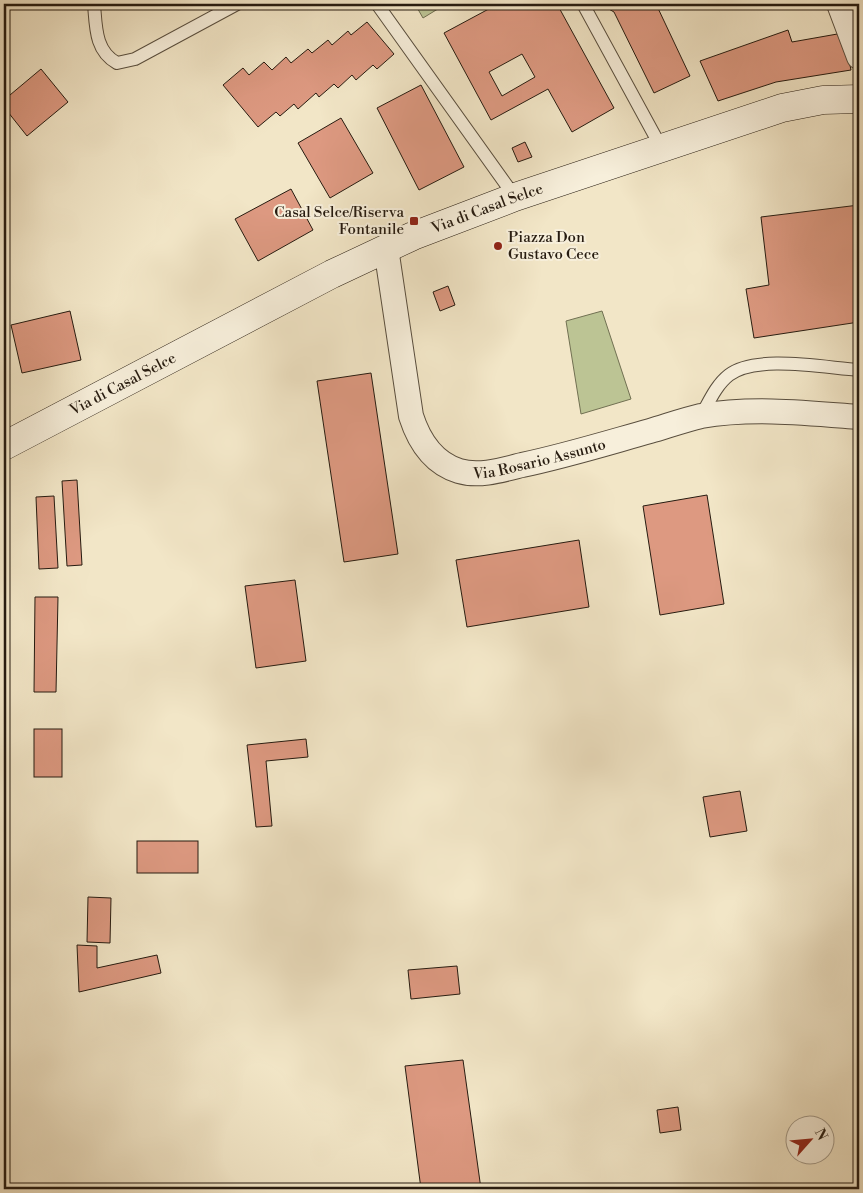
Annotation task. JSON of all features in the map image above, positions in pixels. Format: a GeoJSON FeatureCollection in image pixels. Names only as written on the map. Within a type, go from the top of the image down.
{"type":"FeatureCollection","features":[{"type":"Feature","properties":{"kind":"main road","name":"Via di Casal Selce"},"geometry":{"type":"LineString","coordinates":[[4,446],[332,274],[386,248],[515,197],[782,108],[823,100],[859,99]]}},
{"type":"Feature","properties":{"kind":"street"},"geometry":{"type":"LineString","coordinates":[[839,4],[859,57]]}},
{"type":"Feature","properties":{"kind":"street","name":"Via Rosario Assunto"},"geometry":{"type":"LineString","coordinates":[[386,248],[411,416],[424,446],[443,463],[465,473],[489,472],[551,459],[701,416],[770,412],[859,417]]}},
{"type":"Feature","properties":{"kind":"lane"},"geometry":{"type":"LineString","coordinates":[[94,4],[99,43],[106,56],[117,63],[134,60],[237,4]]}},
{"type":"Feature","properties":{"kind":"lane"},"geometry":{"type":"LineString","coordinates":[[377,4],[515,197]]}},
{"type":"Feature","properties":{"kind":"lane"},"geometry":{"type":"LineString","coordinates":[[583,4],[662,149]]}},
{"type":"Feature","properties":{"kind":"lane"},"geometry":{"type":"LineString","coordinates":[[701,416],[721,383],[730,374],[743,368],[767,364],[786,364],[859,370]]}},
{"type":"Feature","properties":{"kind":"green space"},"geometry":{"type":"Polygon","coordinates":[[[415,4],[446,4],[423,18],[415,4]]]}},
{"type":"Feature","properties":{"kind":"green space"},"geometry":{"type":"Polygon","coordinates":[[[602,311],[631,399],[581,414],[566,321],[602,311]]]}},
{"type":"Feature","properties":{"kind":"building"},"geometry":{"type":"Polygon","coordinates":[[[498,4],[557,4],[614,108],[572,132],[548,89],[491,120],[444,33],[498,4]],[[522,54],[489,72],[502,96],[535,77],[522,54]]]}},
{"type":"Feature","properties":{"kind":"building"},"geometry":{"type":"Polygon","coordinates":[[[600,4],[656,4],[690,76],[654,93],[614,12],[600,4]]]}},
{"type":"Feature","properties":{"kind":"building"},"geometry":{"type":"Polygon","coordinates":[[[673,4],[695,4],[673,9],[673,4]]]}},
{"type":"Feature","properties":{"kind":"building"},"geometry":{"type":"Polygon","coordinates":[[[367,22],[394,54],[377,69],[373,65],[356,80],[352,75],[338,88],[334,84],[319,97],[316,93],[298,109],[294,104],[280,116],[276,112],[258,127],[223,85],[243,68],[249,75],[264,62],[272,70],[286,57],[291,63],[308,49],[312,53],[328,40],[332,45],[348,31],[351,35],[367,22]]]}},
{"type":"Feature","properties":{"kind":"building"},"geometry":{"type":"Polygon","coordinates":[[[788,30],[792,42],[843,33],[851,70],[776,82],[718,101],[700,61],[788,30]]]}},
{"type":"Feature","properties":{"kind":"building"},"geometry":{"type":"Polygon","coordinates":[[[41,69],[68,102],[27,136],[4,107],[4,100],[41,69]]]}},
{"type":"Feature","properties":{"kind":"building"},"geometry":{"type":"Polygon","coordinates":[[[421,85],[464,167],[419,190],[377,108],[421,85]]]}},
{"type":"Feature","properties":{"kind":"building"},"geometry":{"type":"Polygon","coordinates":[[[341,118],[373,173],[330,198],[298,143],[341,118]]]}},
{"type":"Feature","properties":{"kind":"building"},"geometry":{"type":"Polygon","coordinates":[[[525,142],[532,157],[518,162],[512,148],[525,142]]]}},
{"type":"Feature","properties":{"kind":"building"},"geometry":{"type":"Polygon","coordinates":[[[291,189],[313,230],[258,261],[235,219],[291,189]]]}},
{"type":"Feature","properties":{"kind":"building"},"geometry":{"type":"Polygon","coordinates":[[[859,205],[859,322],[754,338],[746,289],[769,285],[761,217],[859,205]]]}},
{"type":"Feature","properties":{"kind":"building"},"geometry":{"type":"Polygon","coordinates":[[[448,286],[455,305],[440,311],[433,292],[448,286]]]}},
{"type":"Feature","properties":{"kind":"building"},"geometry":{"type":"Polygon","coordinates":[[[70,311],[81,360],[22,373],[11,325],[70,311]]]}},
{"type":"Feature","properties":{"kind":"building"},"geometry":{"type":"Polygon","coordinates":[[[371,373],[398,554],[344,562],[317,381],[371,373]]]}},
{"type":"Feature","properties":{"kind":"building"},"geometry":{"type":"Polygon","coordinates":[[[77,480],[82,565],[67,566],[62,481],[77,480]]]}},
{"type":"Feature","properties":{"kind":"building"},"geometry":{"type":"Polygon","coordinates":[[[707,495],[724,604],[660,615],[643,506],[707,495]]]}},
{"type":"Feature","properties":{"kind":"building"},"geometry":{"type":"Polygon","coordinates":[[[54,496],[58,568],[39,569],[36,497],[54,496]]]}},
{"type":"Feature","properties":{"kind":"building"},"geometry":{"type":"Polygon","coordinates":[[[579,540],[589,607],[467,627],[456,560],[579,540]]]}},
{"type":"Feature","properties":{"kind":"building"},"geometry":{"type":"Polygon","coordinates":[[[295,580],[306,661],[256,668],[245,586],[295,580]]]}},
{"type":"Feature","properties":{"kind":"building"},"geometry":{"type":"Polygon","coordinates":[[[35,597],[58,597],[56,692],[34,692],[35,597]]]}},
{"type":"Feature","properties":{"kind":"building"},"geometry":{"type":"Polygon","coordinates":[[[34,729],[62,729],[62,777],[34,777],[34,729]]]}},
{"type":"Feature","properties":{"kind":"building"},"geometry":{"type":"Polygon","coordinates":[[[306,739],[308,757],[266,761],[272,826],[256,827],[247,745],[306,739]]]}},
{"type":"Feature","properties":{"kind":"building"},"geometry":{"type":"Polygon","coordinates":[[[740,791],[747,831],[710,837],[703,797],[740,791]]]}},
{"type":"Feature","properties":{"kind":"building"},"geometry":{"type":"Polygon","coordinates":[[[137,841],[198,841],[198,873],[137,873],[137,841]]]}},
{"type":"Feature","properties":{"kind":"building"},"geometry":{"type":"Polygon","coordinates":[[[88,897],[111,898],[110,943],[87,942],[88,897]]]}},
{"type":"Feature","properties":{"kind":"building"},"geometry":{"type":"Polygon","coordinates":[[[77,945],[97,946],[97,968],[157,955],[161,973],[79,992],[77,945]]]}},
{"type":"Feature","properties":{"kind":"building"},"geometry":{"type":"Polygon","coordinates":[[[457,966],[460,994],[411,999],[408,970],[457,966]]]}},
{"type":"Feature","properties":{"kind":"building"},"geometry":{"type":"Polygon","coordinates":[[[463,1060],[481,1189],[421,1189],[405,1066],[463,1060]]]}},
{"type":"Feature","properties":{"kind":"building"},"geometry":{"type":"Polygon","coordinates":[[[678,1107],[681,1130],[660,1133],[657,1110],[678,1107]]]}},
{"type":"Feature","properties":{"kind":"place","name":"Casal Selce/Riserva Fontanile"},"geometry":{"type":"Point","coordinates":[414,221]}},
{"type":"Feature","properties":{"kind":"place","name":"Piazza Don Gustavo Cece"},"geometry":{"type":"Point","coordinates":[498,246]}}]}
